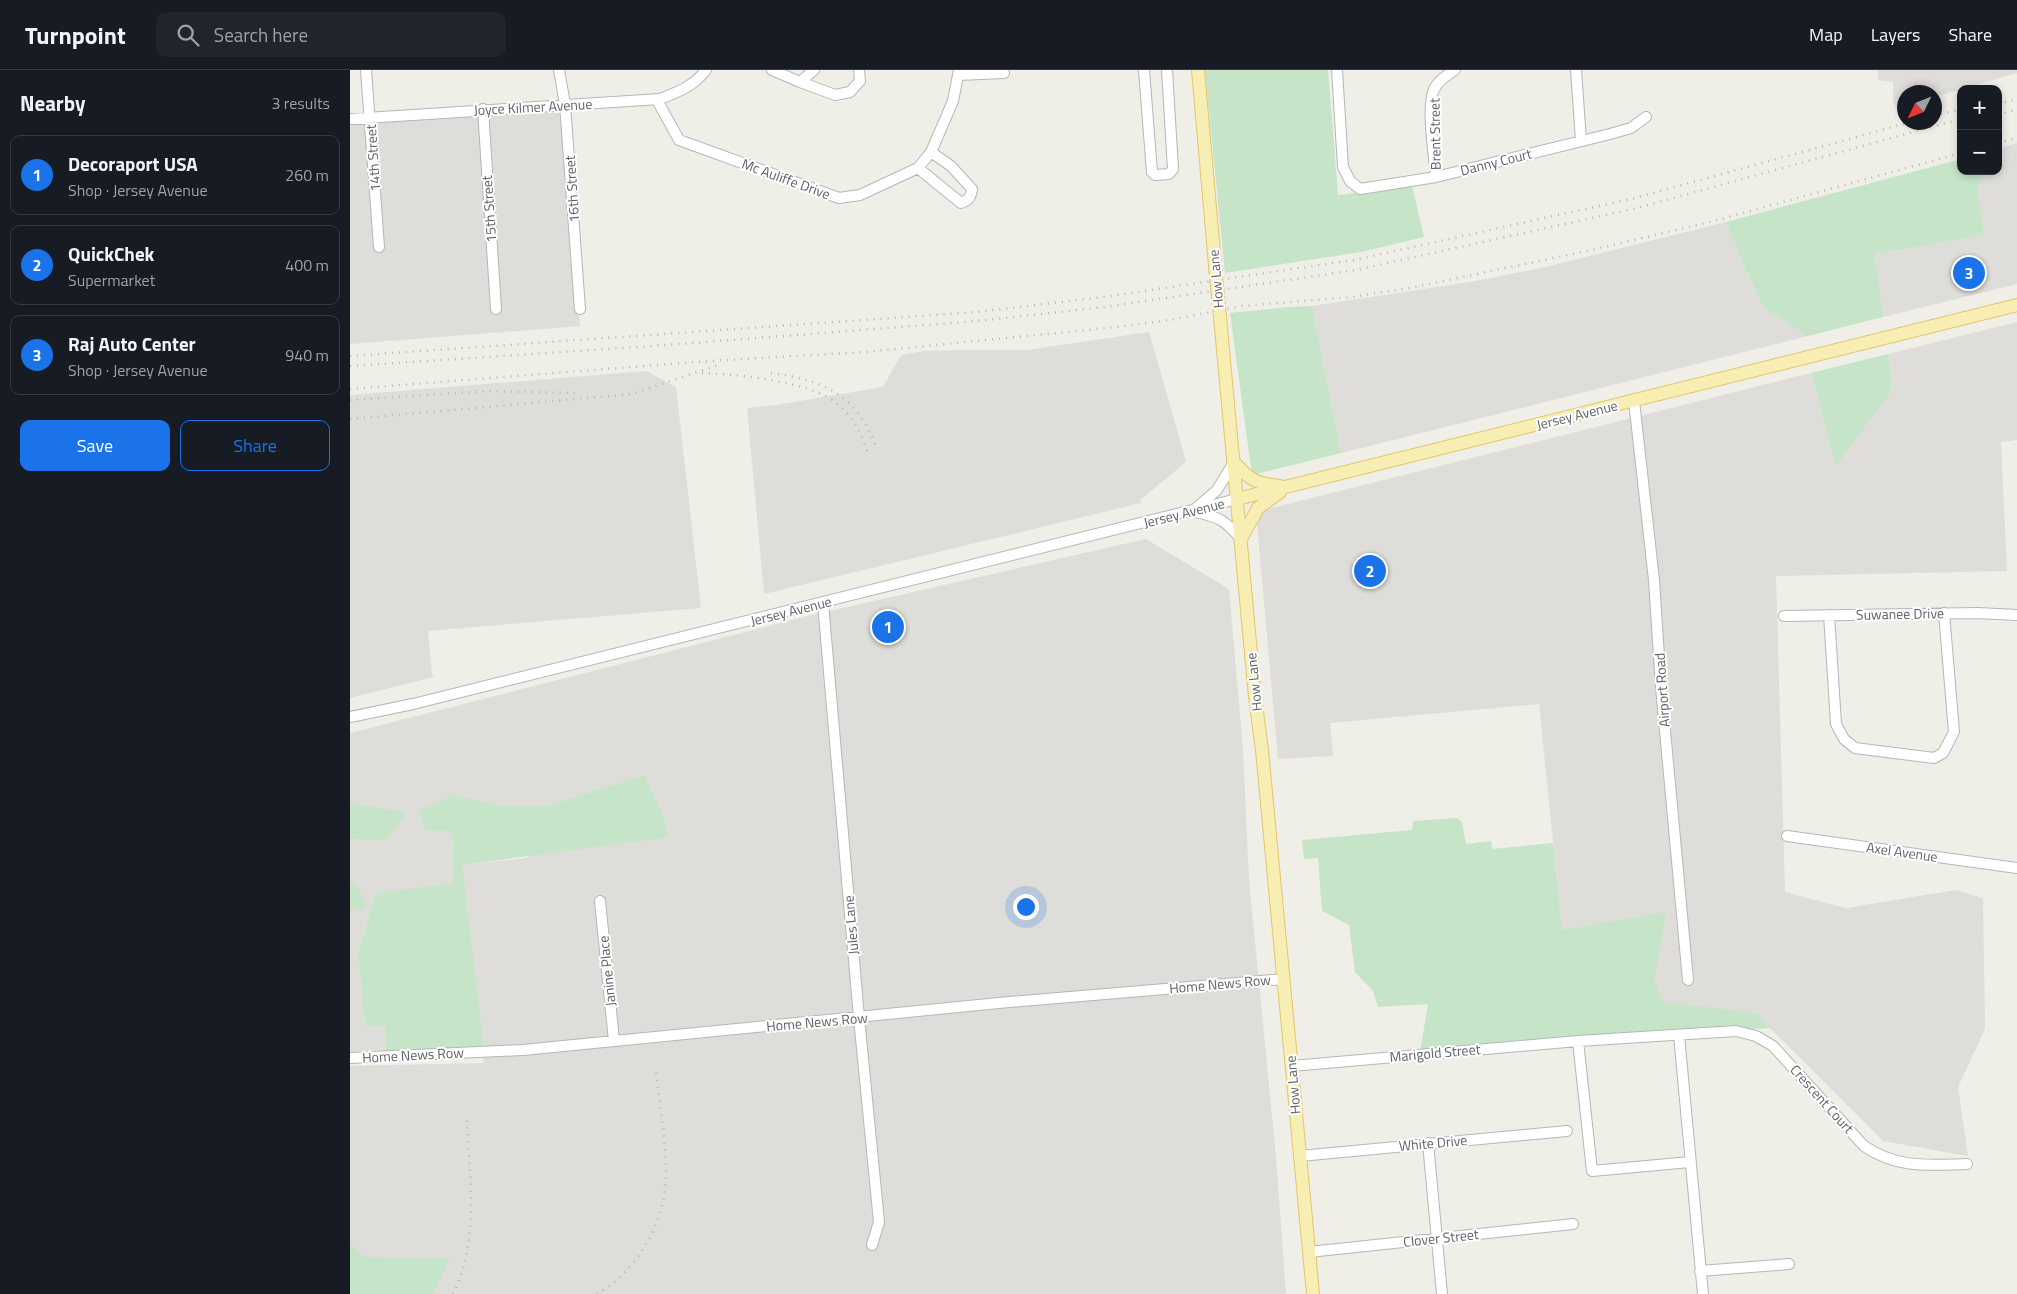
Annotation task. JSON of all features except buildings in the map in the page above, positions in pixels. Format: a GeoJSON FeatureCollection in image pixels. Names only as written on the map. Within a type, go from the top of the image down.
{"type":"FeatureCollection","features":[{"type":"Feature","properties":{"kind":"main road","name":"How Lane"},"geometry":{"type":"LineString","coordinates":[[1198,70],[1313,1294]]}},
{"type":"Feature","properties":{"kind":"main road","name":"Jersey Avenue"},"geometry":{"type":"LineString","coordinates":[[1237,500],[2017,305]]}},
{"type":"Feature","properties":{"kind":"main road"},"geometry":{"type":"LineString","coordinates":[[1234,462],[1254,482],[1287,487]]}},
{"type":"Feature","properties":{"kind":"main road"},"geometry":{"type":"LineString","coordinates":[[1241,539],[1258,508],[1287,487]]}},
{"type":"Feature","properties":{"kind":"street","name":"14th Street"},"geometry":{"type":"LineString","coordinates":[[366,70],[379,247]]}},
{"type":"Feature","properties":{"kind":"street","name":"16th Street"},"geometry":{"type":"LineString","coordinates":[[559,70],[566,104],[580,310]]}},
{"type":"Feature","properties":{"kind":"street","name":"Joyce Kilmer Avenue"},"geometry":{"type":"LineString","coordinates":[[350,118],[657,100],[683,90],[698,81],[706,70]]}},
{"type":"Feature","properties":{"kind":"street"},"geometry":{"type":"LineString","coordinates":[[772,70],[835,95],[850,92],[860,81],[859,70]]}},
{"type":"Feature","properties":{"kind":"street"},"geometry":{"type":"LineString","coordinates":[[800,82],[814,70]]}},
{"type":"Feature","properties":{"kind":"street"},"geometry":{"type":"LineString","coordinates":[[1144,70],[1152,172],[1156,175],[1169,174],[1173,169],[1167,70]]}},
{"type":"Feature","properties":{"kind":"street","name":"Danny Court"},"geometry":{"type":"LineString","coordinates":[[1337,70],[1343,167],[1350,181],[1360,189],[1436,177],[1581,142],[1631,128],[1646,117]]}},
{"type":"Feature","properties":{"kind":"street","name":"Brent Street"},"geometry":{"type":"LineString","coordinates":[[1436,177],[1431,112],[1434,90],[1444,76],[1455,70]]}},
{"type":"Feature","properties":{"kind":"street"},"geometry":{"type":"LineString","coordinates":[[1576,70],[1581,142]]}},
{"type":"Feature","properties":{"kind":"street","name":"Mc Auliffe Drive"},"geometry":{"type":"LineString","coordinates":[[657,100],[679,140],[840,198],[860,194],[918,168],[930,152],[953,101],[958,73]]}},
{"type":"Feature","properties":{"kind":"street"},"geometry":{"type":"LineString","coordinates":[[958,73],[1004,73]]}},
{"type":"Feature","properties":{"kind":"street","name":"15th Street"},"geometry":{"type":"LineString","coordinates":[[483,110],[496,309]]}},
{"type":"Feature","properties":{"kind":"street"},"geometry":{"type":"LineString","coordinates":[[918,168],[961,203],[968,200],[972,195],[972,189],[951,166],[930,152]]}},
{"type":"Feature","properties":{"kind":"street","name":"Airport Road"},"geometry":{"type":"LineString","coordinates":[[1634,401],[1654,580],[1662,706],[1688,980]]}},
{"type":"Feature","properties":{"kind":"street"},"geometry":{"type":"LineString","coordinates":[[1192,511],[1217,490],[1234,462]]}},
{"type":"Feature","properties":{"kind":"street","name":"Jersey Avenue"},"geometry":{"type":"LineString","coordinates":[[350,717],[413,704],[822,604],[1237,500]]}},
{"type":"Feature","properties":{"kind":"street"},"geometry":{"type":"LineString","coordinates":[[1192,511],[1220,518],[1241,539]]}},
{"type":"Feature","properties":{"kind":"street","name":"Jules Lane"},"geometry":{"type":"LineString","coordinates":[[822,604],[879,1222],[872,1245]]}},
{"type":"Feature","properties":{"kind":"street"},"geometry":{"type":"LineString","coordinates":[[1829,615],[1836,724],[1844,739],[1854,748],[1934,758],[1943,753],[1954,732],[1944,613]]}},
{"type":"Feature","properties":{"kind":"street","name":"Suwanee Drive"},"geometry":{"type":"LineString","coordinates":[[1784,616],[1944,613],[2017,615]]}},
{"type":"Feature","properties":{"kind":"street","name":"Axel Avenue"},"geometry":{"type":"LineString","coordinates":[[1786,836],[2017,868]]}},
{"type":"Feature","properties":{"kind":"street","name":"Janine Place"},"geometry":{"type":"LineString","coordinates":[[600,901],[614,1041]]}},
{"type":"Feature","properties":{"kind":"street","name":"Home News Row"},"geometry":{"type":"LineString","coordinates":[[350,1058],[523,1050],[1009,1002],[1284,979]]}},
{"type":"Feature","properties":{"kind":"street","name":"Crescent Court"},"geometry":{"type":"LineString","coordinates":[[1578,1041],[1736,1031],[1756,1036],[1778,1051],[1864,1146],[1879,1156],[1915,1165],[1967,1164]]}},
{"type":"Feature","properties":{"kind":"street"},"geometry":{"type":"LineString","coordinates":[[1679,1035],[1703,1294]]}},
{"type":"Feature","properties":{"kind":"street"},"geometry":{"type":"LineString","coordinates":[[1578,1041],[1592,1171],[1690,1162]]}},
{"type":"Feature","properties":{"kind":"street","name":"Marigold Street"},"geometry":{"type":"LineString","coordinates":[[1292,1066],[1578,1041]]}},
{"type":"Feature","properties":{"kind":"street","name":"White Drive"},"geometry":{"type":"LineString","coordinates":[[1300,1156],[1566,1131]]}},
{"type":"Feature","properties":{"kind":"street"},"geometry":{"type":"LineString","coordinates":[[1428,1143],[1442,1294]]}},
{"type":"Feature","properties":{"kind":"street","name":"Clover Street"},"geometry":{"type":"LineString","coordinates":[[1309,1252],[1573,1224]]}},
{"type":"Feature","properties":{"kind":"street"},"geometry":{"type":"LineString","coordinates":[[1700,1271],[1789,1264]]}},
{"type":"Feature","properties":{"kind":"shaded area"},"geometry":{"type":"Polygon","coordinates":[[[1878,70],[2017,70],[2017,73],[1976,85],[1957,85],[1957,91],[1942,95],[1942,85],[1897,85],[1896,108],[1893,100],[1893,82],[1878,80],[1878,70]]]}},
{"type":"Feature","properties":{"kind":"shaded area"},"geometry":{"type":"Polygon","coordinates":[[[564,101],[580,326],[350,344],[350,119],[564,101]]]}},
{"type":"Feature","properties":{"kind":"shaded area"},"geometry":{"type":"Polygon","coordinates":[[[2017,143],[2017,284],[1883,317],[1875,254],[1984,235],[1978,190],[1983,175],[2002,175],[2002,148],[2017,143]]]}},
{"type":"Feature","properties":{"kind":"shaded area"},"geometry":{"type":"Polygon","coordinates":[[[1726,222],[1742,262],[1764,308],[1803,332],[1804,337],[1341,453],[1312,306],[1476,281],[1546,267],[1726,222]]]}},
{"type":"Feature","properties":{"kind":"shaded area"},"geometry":{"type":"Polygon","coordinates":[[[2017,322],[2017,440],[2001,442],[2007,571],[1776,576],[1785,892],[1846,908],[1956,890],[1983,898],[1985,1029],[1958,1087],[1968,1156],[1883,1141],[1770,1028],[1758,1013],[1664,1003],[1653,982],[1666,913],[1562,930],[1539,704],[1330,723],[1333,756],[1278,759],[1256,512],[1811,373],[1818,401],[1892,390],[1888,354],[2017,322]]]}},
{"type":"Feature","properties":{"kind":"shaded area"},"geometry":{"type":"Polygon","coordinates":[[[1149,332],[1186,462],[1140,500],[1141,503],[764,594],[747,408],[883,387],[901,355],[924,351],[1027,350],[1149,332]]]}},
{"type":"Feature","properties":{"kind":"shaded area"},"geometry":{"type":"Polygon","coordinates":[[[646,371],[676,387],[701,608],[428,631],[432,675],[434,677],[350,698],[350,395],[646,371]]]}},
{"type":"Feature","properties":{"kind":"shaded area"},"geometry":{"type":"Polygon","coordinates":[[[1146,539],[1229,589],[1243,749],[1249,880],[1276,1157],[1286,1294],[433,1294],[449,1258],[364,1257],[350,1242],[350,1066],[483,1063],[484,1049],[461,865],[526,858],[644,775],[547,806],[501,806],[454,795],[452,831],[453,884],[376,893],[358,953],[365,1026],[385,1025],[386,1050],[350,1052],[350,839],[386,841],[406,812],[350,803],[350,733],[812,615],[1146,539]]]}},
{"type":"Feature","properties":{"kind":"green space"},"geometry":{"type":"Polygon","coordinates":[[[1205,70],[1328,70],[1338,195],[1412,186],[1424,237],[1361,252],[1225,273],[1205,70]]]}},
{"type":"Feature","properties":{"kind":"green space"},"geometry":{"type":"Polygon","coordinates":[[[1957,160],[1957,175],[1983,175],[1978,190],[1984,235],[1875,254],[1883,317],[1804,337],[1802,332],[1764,308],[1742,262],[1726,222],[1957,160]]]}},
{"type":"Feature","properties":{"kind":"green space"},"geometry":{"type":"Polygon","coordinates":[[[1312,306],[1341,453],[1252,475],[1230,313],[1312,306]]]}},
{"type":"Feature","properties":{"kind":"green space"},"geometry":{"type":"Polygon","coordinates":[[[1888,354],[1892,390],[1836,466],[1811,373],[1888,354]]]}},
{"type":"Feature","properties":{"kind":"green space"},"geometry":{"type":"Polygon","coordinates":[[[644,775],[661,811],[669,837],[462,865],[484,1049],[386,1054],[385,1026],[365,1026],[358,953],[376,893],[453,883],[452,831],[425,830],[419,811],[454,795],[501,806],[547,806],[644,775]]]}},
{"type":"Feature","properties":{"kind":"green space"},"geometry":{"type":"Polygon","coordinates":[[[350,803],[407,812],[386,841],[350,839],[350,803]]]}},
{"type":"Feature","properties":{"kind":"green space"},"geometry":{"type":"Polygon","coordinates":[[[1457,818],[1462,822],[1466,844],[1491,841],[1492,849],[1553,843],[1562,930],[1666,912],[1654,982],[1664,1002],[1758,1013],[1770,1028],[1420,1052],[1428,1004],[1378,1007],[1373,991],[1355,972],[1349,925],[1322,911],[1318,858],[1304,859],[1302,840],[1412,830],[1413,821],[1457,818]]]}},
{"type":"Feature","properties":{"kind":"green space"},"geometry":{"type":"Polygon","coordinates":[[[350,884],[357,884],[367,908],[350,909],[350,884]]]}},
{"type":"Feature","properties":{"kind":"green space"},"geometry":{"type":"Polygon","coordinates":[[[350,1242],[364,1257],[450,1258],[433,1294],[350,1294],[350,1242]]]}},
{"type":"Feature","properties":{"kind":"railway"},"geometry":{"type":"LineString","coordinates":[[2002,103],[2017,99]]}},
{"type":"Feature","properties":{"kind":"railway"},"geometry":{"type":"LineString","coordinates":[[2002,114],[2017,109]]}},
{"type":"Feature","properties":{"kind":"railway"},"geometry":{"type":"LineString","coordinates":[[1942,114],[1957,110]]}},
{"type":"Feature","properties":{"kind":"railway"},"geometry":{"type":"LineString","coordinates":[[350,366],[653,346],[978,321],[1104,307],[1356,270],[1637,208],[1957,120]]}},
{"type":"Feature","properties":{"kind":"railway"},"geometry":{"type":"LineString","coordinates":[[350,356],[977,312],[1103,297],[1354,260],[1635,198],[1897,126]]}},
{"type":"Feature","properties":{"kind":"railway"},"geometry":{"type":"LineString","coordinates":[[2002,142],[2017,138]]}},
{"type":"Feature","properties":{"kind":"railway"},"geometry":{"type":"LineString","coordinates":[[350,389],[709,361],[866,352],[1107,328],[1170,320],[1242,306],[1352,297],[1410,288],[1592,250],[1714,221],[1957,154]]}},
{"type":"Feature","properties":{"kind":"railway"},"geometry":{"type":"LineString","coordinates":[[350,419],[632,394],[718,365]]}},
{"type":"Feature","properties":{"kind":"railway"},"geometry":{"type":"LineString","coordinates":[[702,373],[766,379],[821,394],[843,409],[852,420],[867,451]]}},
{"type":"Feature","properties":{"kind":"railway"},"geometry":{"type":"LineString","coordinates":[[771,373],[807,380],[836,393],[859,414],[876,447]]}},
{"type":"Feature","properties":{"kind":"railway"},"geometry":{"type":"LineString","coordinates":[[350,400],[489,391],[575,393]]}},
{"type":"Feature","properties":{"kind":"railway"},"geometry":{"type":"LineString","coordinates":[[597,1294],[612,1284],[637,1258],[655,1227],[661,1210],[666,1162],[656,1072]]}},
{"type":"Feature","properties":{"kind":"railway"},"geometry":{"type":"LineString","coordinates":[[453,1294],[467,1253],[470,1231],[471,1186],[467,1119]]}},
{"type":"Feature","properties":{"kind":"place","name":"Raj Auto Center"},"geometry":{"type":"Point","coordinates":[1969,273]}},
{"type":"Feature","properties":{"kind":"place","name":"QuickChek"},"geometry":{"type":"Point","coordinates":[1370,571]}},
{"type":"Feature","properties":{"kind":"place","name":"Decoraport USA"},"geometry":{"type":"Point","coordinates":[888,627]}}]}
